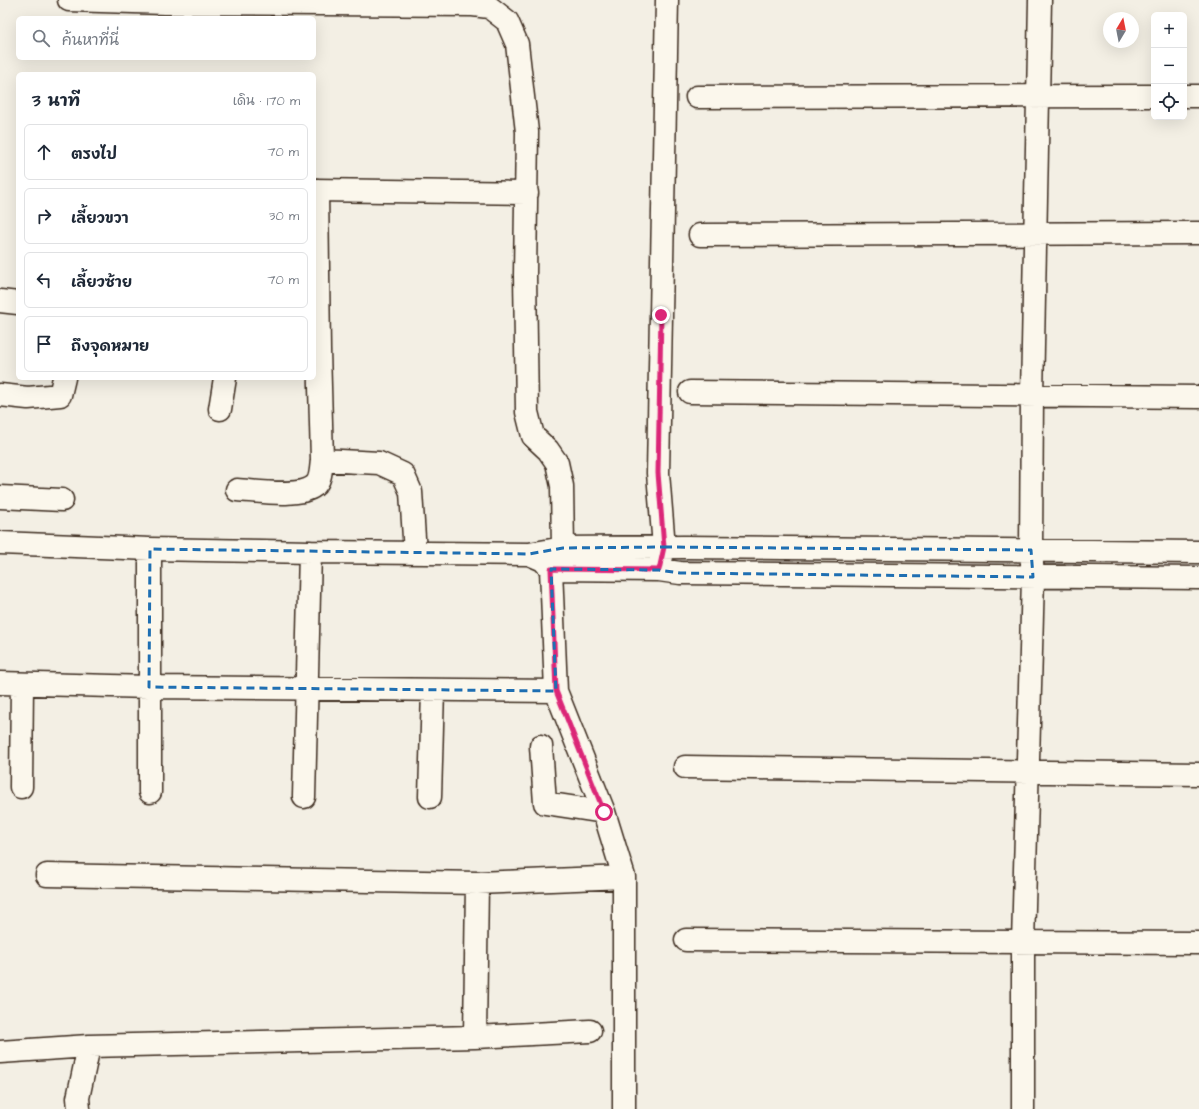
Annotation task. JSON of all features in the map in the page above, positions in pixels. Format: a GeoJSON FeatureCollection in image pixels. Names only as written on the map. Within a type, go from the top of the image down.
{"type":"FeatureCollection","features":[{"type":"Feature","properties":{"kind":"street"},"geometry":{"type":"LineString","coordinates":[[69,0],[165,3],[473,2],[489,7],[507,21],[517,44],[527,132],[525,275],[527,412],[533,436],[548,450],[557,463],[562,486],[563,548],[559,569],[556,691],[604,812],[624,877],[624,1109]]}},
{"type":"Feature","properties":{"kind":"street"},"geometry":{"type":"LineString","coordinates":[[659,570],[664,547],[658,473],[667,0]]}},
{"type":"Feature","properties":{"kind":"street"},"geometry":{"type":"LineString","coordinates":[[1023,1109],[1023,943],[1033,577],[1031,550],[1032,395],[1040,0]]}},
{"type":"Feature","properties":{"kind":"street"},"geometry":{"type":"LineString","coordinates":[[697,97],[1151,96]]}},
{"type":"Feature","properties":{"kind":"street"},"geometry":{"type":"LineString","coordinates":[[1187,96],[1199,96]]}},
{"type":"Feature","properties":{"kind":"street"},"geometry":{"type":"LineString","coordinates":[[237,490],[302,493],[315,486],[320,475],[322,460],[316,349],[316,190],[527,193]]}},
{"type":"Feature","properties":{"kind":"street"},"geometry":{"type":"LineString","coordinates":[[700,235],[1199,233]]}},
{"type":"Feature","properties":{"kind":"street"},"geometry":{"type":"LineString","coordinates":[[0,301],[16,303]]}},
{"type":"Feature","properties":{"kind":"street"},"geometry":{"type":"LineString","coordinates":[[0,395],[28,398],[60,395],[64,380]]}},
{"type":"Feature","properties":{"kind":"street"},"geometry":{"type":"LineString","coordinates":[[220,409],[225,380]]}},
{"type":"Feature","properties":{"kind":"street"},"geometry":{"type":"LineString","coordinates":[[690,392],[1199,397]]}},
{"type":"Feature","properties":{"kind":"street"},"geometry":{"type":"LineString","coordinates":[[322,460],[379,463],[403,474],[411,492],[415,553]]}},
{"type":"Feature","properties":{"kind":"street"},"geometry":{"type":"LineString","coordinates":[[0,497],[62,500]]}},
{"type":"Feature","properties":{"kind":"street"},"geometry":{"type":"LineString","coordinates":[[0,543],[150,549],[528,554],[563,548],[664,547],[1199,552]]}},
{"type":"Feature","properties":{"kind":"street"},"geometry":{"type":"LineString","coordinates":[[150,549],[150,792]]}},
{"type":"Feature","properties":{"kind":"street"},"geometry":{"type":"LineString","coordinates":[[304,797],[310,552]]}},
{"type":"Feature","properties":{"kind":"street"},"geometry":{"type":"LineString","coordinates":[[528,554],[559,569],[659,570],[680,573],[1199,578]]}},
{"type":"Feature","properties":{"kind":"street"},"geometry":{"type":"LineString","coordinates":[[0,683],[149,687],[556,691]]}},
{"type":"Feature","properties":{"kind":"street"},"geometry":{"type":"LineString","coordinates":[[21,787],[22,684]]}},
{"type":"Feature","properties":{"kind":"street"},"geometry":{"type":"LineString","coordinates":[[430,797],[433,690]]}},
{"type":"Feature","properties":{"kind":"street"},"geometry":{"type":"LineString","coordinates":[[540,746],[545,803],[604,812]]}},
{"type":"Feature","properties":{"kind":"street"},"geometry":{"type":"LineString","coordinates":[[685,768],[1199,774]]}},
{"type":"Feature","properties":{"kind":"street"},"geometry":{"type":"LineString","coordinates":[[47,875],[477,883],[624,877]]}},
{"type":"Feature","properties":{"kind":"street"},"geometry":{"type":"LineString","coordinates":[[475,1037],[477,883]]}},
{"type":"Feature","properties":{"kind":"street"},"geometry":{"type":"LineString","coordinates":[[686,940],[1199,943]]}},
{"type":"Feature","properties":{"kind":"street"},"geometry":{"type":"LineString","coordinates":[[0,1052],[89,1046],[475,1037],[590,1031]]}},
{"type":"Feature","properties":{"kind":"street"},"geometry":{"type":"LineString","coordinates":[[79,1109],[78,1098],[89,1046]]}},
{"type":"Feature","properties":{"kind":"highlighted area"},"geometry":{"type":"Polygon","coordinates":[[[664,547],[1031,550],[1033,577],[680,573],[659,570],[551,569],[556,691],[149,687],[150,549],[529,554],[563,548],[664,547]]]}},
{"type":"Feature","properties":{"kind":"route"},"geometry":{"type":"LineString","coordinates":[[604,812],[556,691],[554,609],[551,569],[659,570],[664,547],[658,473],[661,315]]}}]}
